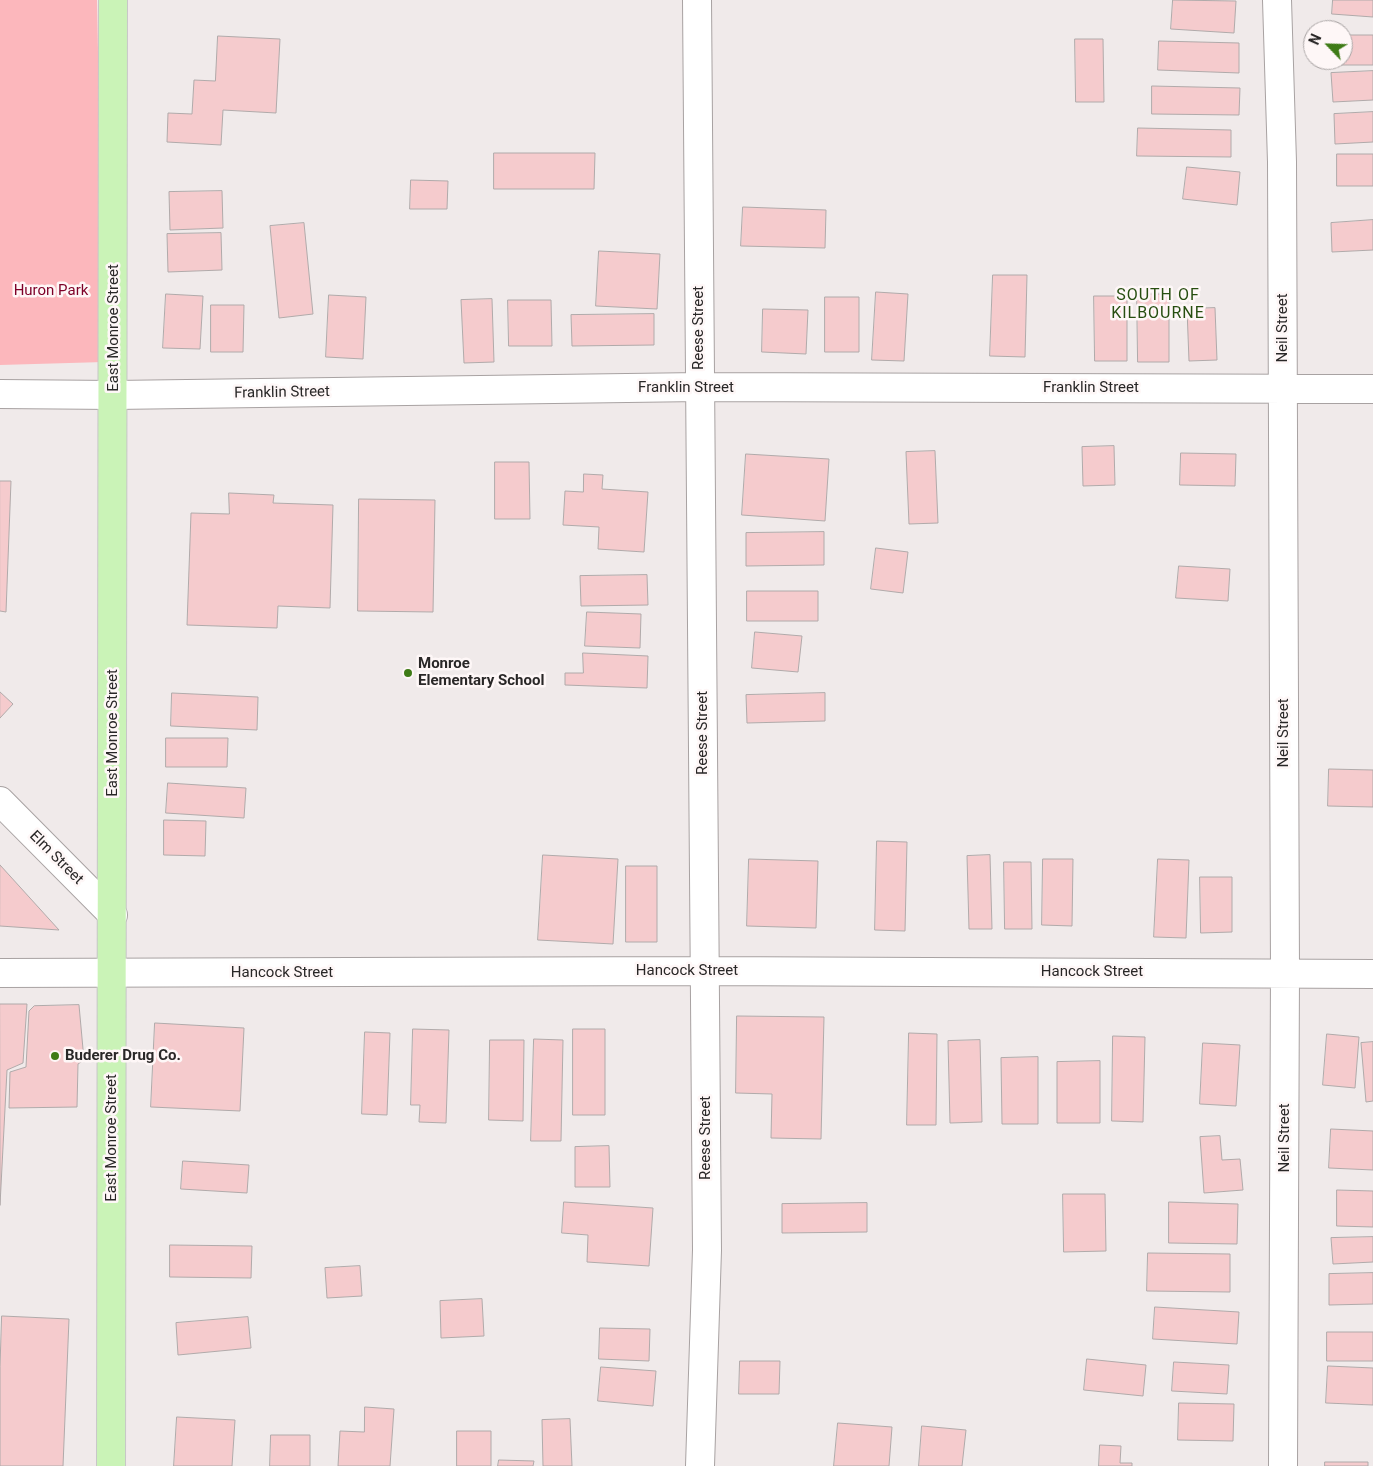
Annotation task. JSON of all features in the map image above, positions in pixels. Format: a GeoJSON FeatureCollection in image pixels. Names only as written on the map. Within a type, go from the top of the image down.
{"type":"FeatureCollection","features":[{"type":"Feature","properties":{"kind":"main road","name":"East Monroe Street"},"geometry":{"type":"LineString","coordinates":[[111,1466],[114,395],[113,0]]}},
{"type":"Feature","properties":{"kind":"street","name":"Reese Street"},"geometry":{"type":"LineString","coordinates":[[697,0],[707,1250],[700,1466]]}},
{"type":"Feature","properties":{"kind":"street","name":"Neil Street"},"geometry":{"type":"LineString","coordinates":[[1277,0],[1282,162],[1285,972],[1284,1466]]}},
{"type":"Feature","properties":{"kind":"street","name":"Franklin Street"},"geometry":{"type":"LineString","coordinates":[[0,394],[114,395],[700,387],[1373,390]]}},
{"type":"Feature","properties":{"kind":"street","name":"Elm Street"},"geometry":{"type":"LineString","coordinates":[[0,801],[113,915]]}},
{"type":"Feature","properties":{"kind":"street","name":"Hancock Street"},"geometry":{"type":"LineString","coordinates":[[0,973],[704,971],[1285,972],[1373,974]]}},
{"type":"Feature","properties":{"kind":"green space","name":"Huron Park"},"geometry":{"type":"Polygon","coordinates":[[[0,0],[97,0],[104,362],[0,365],[0,0]]]}},
{"type":"Feature","properties":{"kind":"building"},"geometry":{"type":"Polygon","coordinates":[[[1173,0],[1236,1],[1234,33],[1171,29],[1173,0]]]}},
{"type":"Feature","properties":{"kind":"building"},"geometry":{"type":"Polygon","coordinates":[[[1333,0],[1373,0],[1373,17],[1332,14],[1333,0]]]}},
{"type":"Feature","properties":{"kind":"building"},"geometry":{"type":"Polygon","coordinates":[[[1353,35],[1373,35],[1373,65],[1353,65],[1353,35]]]}},
{"type":"Feature","properties":{"kind":"building"},"geometry":{"type":"Polygon","coordinates":[[[218,36],[280,39],[276,113],[223,110],[221,145],[167,142],[168,113],[192,114],[194,80],[215,81],[218,36]]]}},
{"type":"Feature","properties":{"kind":"building"},"geometry":{"type":"Polygon","coordinates":[[[1075,39],[1103,39],[1104,102],[1076,102],[1075,39]]]}},
{"type":"Feature","properties":{"kind":"building"},"geometry":{"type":"Polygon","coordinates":[[[1159,41],[1239,43],[1239,73],[1158,70],[1159,41]]]}},
{"type":"Feature","properties":{"kind":"building"},"geometry":{"type":"Polygon","coordinates":[[[1373,71],[1373,100],[1333,102],[1331,73],[1373,71]]]}},
{"type":"Feature","properties":{"kind":"building"},"geometry":{"type":"Polygon","coordinates":[[[1152,86],[1240,88],[1239,115],[1152,114],[1152,86]]]}},
{"type":"Feature","properties":{"kind":"building"},"geometry":{"type":"Polygon","coordinates":[[[1373,112],[1373,142],[1335,144],[1334,114],[1373,112]]]}},
{"type":"Feature","properties":{"kind":"building"},"geometry":{"type":"Polygon","coordinates":[[[1138,128],[1231,130],[1231,157],[1137,156],[1138,128]]]}},
{"type":"Feature","properties":{"kind":"building"},"geometry":{"type":"Polygon","coordinates":[[[494,153],[595,153],[594,189],[494,189],[494,153]]]}},
{"type":"Feature","properties":{"kind":"building"},"geometry":{"type":"Polygon","coordinates":[[[1337,154],[1373,154],[1373,186],[1337,186],[1337,154]]]}},
{"type":"Feature","properties":{"kind":"building"},"geometry":{"type":"Polygon","coordinates":[[[1187,167],[1240,172],[1237,205],[1183,199],[1187,167]]]}},
{"type":"Feature","properties":{"kind":"building"},"geometry":{"type":"Polygon","coordinates":[[[411,180],[448,181],[447,209],[410,209],[411,180]]]}},
{"type":"Feature","properties":{"kind":"building"},"geometry":{"type":"Polygon","coordinates":[[[222,191],[223,228],[170,230],[169,192],[222,191]]]}},
{"type":"Feature","properties":{"kind":"building"},"geometry":{"type":"Polygon","coordinates":[[[743,207],[826,210],[825,248],[741,246],[743,207]]]}},
{"type":"Feature","properties":{"kind":"building"},"geometry":{"type":"Polygon","coordinates":[[[1373,220],[1373,250],[1332,252],[1331,223],[1373,220]]]}},
{"type":"Feature","properties":{"kind":"building"},"geometry":{"type":"Polygon","coordinates":[[[304,223],[313,314],[279,318],[270,226],[304,223]]]}},
{"type":"Feature","properties":{"kind":"building"},"geometry":{"type":"Polygon","coordinates":[[[221,233],[222,270],[168,272],[167,234],[221,233]]]}},
{"type":"Feature","properties":{"kind":"building"},"geometry":{"type":"Polygon","coordinates":[[[599,251],[660,254],[657,309],[596,306],[599,251]]]}},
{"type":"Feature","properties":{"kind":"building"},"geometry":{"type":"Polygon","coordinates":[[[993,275],[1027,275],[1025,357],[990,356],[993,275]]]}},
{"type":"Feature","properties":{"kind":"building"},"geometry":{"type":"Polygon","coordinates":[[[876,292],[908,294],[904,361],[872,360],[876,292]]]}},
{"type":"Feature","properties":{"kind":"building"},"geometry":{"type":"Polygon","coordinates":[[[166,294],[203,296],[200,349],[163,348],[166,294]]]}},
{"type":"Feature","properties":{"kind":"building"},"geometry":{"type":"Polygon","coordinates":[[[1137,294],[1169,294],[1169,362],[1138,362],[1137,294]]]}},
{"type":"Feature","properties":{"kind":"building"},"geometry":{"type":"Polygon","coordinates":[[[329,295],[366,297],[363,359],[326,357],[329,295]]]}},
{"type":"Feature","properties":{"kind":"building"},"geometry":{"type":"Polygon","coordinates":[[[1094,296],[1127,296],[1127,361],[1095,361],[1094,296]]]}},
{"type":"Feature","properties":{"kind":"building"},"geometry":{"type":"Polygon","coordinates":[[[825,297],[859,297],[859,352],[825,352],[825,297]]]}},
{"type":"Feature","properties":{"kind":"building"},"geometry":{"type":"Polygon","coordinates":[[[492,299],[494,362],[464,363],[461,300],[492,299]]]}},
{"type":"Feature","properties":{"kind":"building"},"geometry":{"type":"Polygon","coordinates":[[[508,300],[551,300],[552,346],[509,346],[508,300]]]}},
{"type":"Feature","properties":{"kind":"building"},"geometry":{"type":"Polygon","coordinates":[[[211,305],[244,305],[243,352],[211,352],[211,305]]]}},
{"type":"Feature","properties":{"kind":"building"},"geometry":{"type":"Polygon","coordinates":[[[1215,308],[1217,360],[1189,361],[1187,309],[1215,308]]]}},
{"type":"Feature","properties":{"kind":"building"},"geometry":{"type":"Polygon","coordinates":[[[763,309],[808,310],[806,354],[762,352],[763,309]]]}},
{"type":"Feature","properties":{"kind":"building"},"geometry":{"type":"Polygon","coordinates":[[[654,314],[654,345],[572,346],[571,315],[654,314]]]}},
{"type":"Feature","properties":{"kind":"building"},"geometry":{"type":"Polygon","coordinates":[[[1114,446],[1115,485],[1083,486],[1082,447],[1114,446]]]}},
{"type":"Feature","properties":{"kind":"building"},"geometry":{"type":"Polygon","coordinates":[[[935,451],[938,523],[909,524],[906,452],[935,451]]]}},
{"type":"Feature","properties":{"kind":"building"},"geometry":{"type":"Polygon","coordinates":[[[1181,453],[1236,454],[1235,486],[1180,485],[1181,453]]]}},
{"type":"Feature","properties":{"kind":"building"},"geometry":{"type":"Polygon","coordinates":[[[746,454],[829,459],[825,521],[742,515],[746,454]]]}},
{"type":"Feature","properties":{"kind":"building"},"geometry":{"type":"Polygon","coordinates":[[[495,462],[529,462],[530,519],[495,519],[495,462]]]}},
{"type":"Feature","properties":{"kind":"building"},"geometry":{"type":"Polygon","coordinates":[[[584,474],[603,475],[602,489],[648,492],[644,552],[598,549],[599,527],[563,525],[565,491],[583,492],[584,474]]]}},
{"type":"Feature","properties":{"kind":"building"},"geometry":{"type":"Polygon","coordinates":[[[0,481],[11,481],[6,612],[0,611],[0,481]]]}},
{"type":"Feature","properties":{"kind":"building"},"geometry":{"type":"Polygon","coordinates":[[[229,493],[274,495],[273,503],[333,505],[330,608],[278,606],[277,628],[187,625],[191,513],[229,514],[229,493]]]}},
{"type":"Feature","properties":{"kind":"building"},"geometry":{"type":"Polygon","coordinates":[[[359,499],[435,500],[433,612],[358,611],[359,499]]]}},
{"type":"Feature","properties":{"kind":"building"},"geometry":{"type":"Polygon","coordinates":[[[824,532],[824,565],[746,566],[746,533],[824,532]]]}},
{"type":"Feature","properties":{"kind":"building"},"geometry":{"type":"Polygon","coordinates":[[[876,548],[908,552],[903,593],[871,589],[876,548]]]}},
{"type":"Feature","properties":{"kind":"building"},"geometry":{"type":"Polygon","coordinates":[[[1179,566],[1230,569],[1228,601],[1176,598],[1179,566]]]}},
{"type":"Feature","properties":{"kind":"building"},"geometry":{"type":"Polygon","coordinates":[[[647,575],[648,605],[581,606],[580,576],[647,575]]]}},
{"type":"Feature","properties":{"kind":"building"},"geometry":{"type":"Polygon","coordinates":[[[747,591],[818,591],[818,621],[747,621],[747,591]]]}},
{"type":"Feature","properties":{"kind":"building"},"geometry":{"type":"Polygon","coordinates":[[[587,612],[641,614],[640,648],[585,646],[587,612]]]}},
{"type":"Feature","properties":{"kind":"building"},"geometry":{"type":"Polygon","coordinates":[[[755,632],[802,636],[798,672],[752,668],[755,632]]]}},
{"type":"Feature","properties":{"kind":"building"},"geometry":{"type":"Polygon","coordinates":[[[583,653],[648,656],[647,688],[565,685],[565,673],[583,673],[583,653]]]}},
{"type":"Feature","properties":{"kind":"building"},"geometry":{"type":"Polygon","coordinates":[[[0,692],[13,704],[0,718],[0,692]]]}},
{"type":"Feature","properties":{"kind":"building"},"geometry":{"type":"Polygon","coordinates":[[[172,693],[258,697],[257,730],[171,726],[172,693]]]}},
{"type":"Feature","properties":{"kind":"building"},"geometry":{"type":"Polygon","coordinates":[[[825,693],[825,721],[747,723],[746,695],[825,693]]]}},
{"type":"Feature","properties":{"kind":"building"},"geometry":{"type":"Polygon","coordinates":[[[166,738],[228,738],[227,767],[166,767],[166,738]]]}},
{"type":"Feature","properties":{"kind":"building"},"geometry":{"type":"Polygon","coordinates":[[[1329,769],[1373,770],[1373,807],[1328,806],[1329,769]]]}},
{"type":"Feature","properties":{"kind":"building"},"geometry":{"type":"Polygon","coordinates":[[[168,783],[246,788],[244,818],[166,813],[168,783]]]}},
{"type":"Feature","properties":{"kind":"building"},"geometry":{"type":"Polygon","coordinates":[[[164,820],[206,821],[205,856],[164,855],[164,820]]]}},
{"type":"Feature","properties":{"kind":"building"},"geometry":{"type":"Polygon","coordinates":[[[877,841],[907,842],[905,931],[875,930],[877,841]]]}},
{"type":"Feature","properties":{"kind":"building"},"geometry":{"type":"Polygon","coordinates":[[[543,855],[618,859],[613,944],[538,940],[543,855]]]}},
{"type":"Feature","properties":{"kind":"building"},"geometry":{"type":"Polygon","coordinates":[[[990,855],[992,929],[969,929],[967,856],[990,855]]]}},
{"type":"Feature","properties":{"kind":"building"},"geometry":{"type":"Polygon","coordinates":[[[749,859],[818,861],[816,928],[747,926],[749,859]]]}},
{"type":"Feature","properties":{"kind":"building"},"geometry":{"type":"Polygon","coordinates":[[[1043,859],[1073,859],[1072,926],[1042,925],[1043,859]]]}},
{"type":"Feature","properties":{"kind":"building"},"geometry":{"type":"Polygon","coordinates":[[[1158,859],[1189,860],[1186,938],[1154,937],[1158,859]]]}},
{"type":"Feature","properties":{"kind":"building"},"geometry":{"type":"Polygon","coordinates":[[[1004,862],[1031,862],[1032,929],[1005,929],[1004,862]]]}},
{"type":"Feature","properties":{"kind":"building"},"geometry":{"type":"Polygon","coordinates":[[[0,865],[59,930],[0,926],[0,865]]]}},
{"type":"Feature","properties":{"kind":"building"},"geometry":{"type":"Polygon","coordinates":[[[626,866],[657,866],[657,942],[626,942],[626,866]]]}},
{"type":"Feature","properties":{"kind":"building"},"geometry":{"type":"Polygon","coordinates":[[[1200,877],[1232,877],[1232,932],[1201,933],[1200,877]]]}},
{"type":"Feature","properties":{"kind":"building"},"geometry":{"type":"Polygon","coordinates":[[[0,1004],[27,1004],[23,1063],[7,1070],[0,1205],[0,1004]]]}},
{"type":"Feature","properties":{"kind":"building","name":"Buderer Drug Co."},"geometry":{"type":"Polygon","coordinates":[[[79,1005],[84,1060],[78,1064],[77,1107],[9,1108],[10,1072],[26,1067],[29,1011],[34,1006],[79,1005]]]}},
{"type":"Feature","properties":{"kind":"building"},"geometry":{"type":"Polygon","coordinates":[[[737,1016],[824,1017],[821,1139],[771,1138],[772,1094],[736,1093],[737,1016]]]}},
{"type":"Feature","properties":{"kind":"building"},"geometry":{"type":"Polygon","coordinates":[[[155,1023],[244,1028],[240,1111],[151,1107],[155,1023]]]}},
{"type":"Feature","properties":{"kind":"building"},"geometry":{"type":"Polygon","coordinates":[[[413,1029],[449,1030],[446,1123],[419,1122],[420,1105],[411,1105],[413,1029]]]}},
{"type":"Feature","properties":{"kind":"building"},"geometry":{"type":"Polygon","coordinates":[[[573,1029],[605,1029],[605,1115],[573,1115],[573,1029]]]}},
{"type":"Feature","properties":{"kind":"building"},"geometry":{"type":"Polygon","coordinates":[[[365,1032],[390,1033],[387,1115],[362,1114],[365,1032]]]}},
{"type":"Feature","properties":{"kind":"building"},"geometry":{"type":"Polygon","coordinates":[[[909,1033],[937,1034],[936,1125],[907,1125],[909,1033]]]}},
{"type":"Feature","properties":{"kind":"building"},"geometry":{"type":"Polygon","coordinates":[[[1327,1034],[1359,1037],[1355,1088],[1323,1085],[1327,1034]]]}},
{"type":"Feature","properties":{"kind":"building"},"geometry":{"type":"Polygon","coordinates":[[[1113,1036],[1145,1037],[1143,1122],[1112,1121],[1113,1036]]]}},
{"type":"Feature","properties":{"kind":"building"},"geometry":{"type":"Polygon","coordinates":[[[534,1039],[563,1040],[561,1141],[531,1141],[534,1039]]]}},
{"type":"Feature","properties":{"kind":"building"},"geometry":{"type":"Polygon","coordinates":[[[490,1040],[524,1040],[523,1121],[489,1120],[490,1040]]]}},
{"type":"Feature","properties":{"kind":"building"},"geometry":{"type":"Polygon","coordinates":[[[980,1040],[982,1122],[950,1123],[948,1041],[980,1040]]]}},
{"type":"Feature","properties":{"kind":"building"},"geometry":{"type":"Polygon","coordinates":[[[1373,1042],[1373,1101],[1366,1102],[1361,1043],[1373,1042]]]}},
{"type":"Feature","properties":{"kind":"building"},"geometry":{"type":"Polygon","coordinates":[[[1203,1043],[1240,1045],[1236,1106],[1200,1104],[1203,1043]]]}},
{"type":"Feature","properties":{"kind":"building"},"geometry":{"type":"Polygon","coordinates":[[[1038,1057],[1038,1124],[1002,1124],[1001,1058],[1038,1057]]]}},
{"type":"Feature","properties":{"kind":"building"},"geometry":{"type":"Polygon","coordinates":[[[1100,1061],[1100,1123],[1057,1123],[1057,1062],[1100,1061]]]}},
{"type":"Feature","properties":{"kind":"building"},"geometry":{"type":"Polygon","coordinates":[[[1331,1129],[1373,1131],[1373,1170],[1329,1168],[1331,1129]]]}},
{"type":"Feature","properties":{"kind":"building"},"geometry":{"type":"Polygon","coordinates":[[[1220,1136],[1222,1160],[1240,1159],[1243,1190],[1204,1193],[1200,1137],[1220,1136]]]}},
{"type":"Feature","properties":{"kind":"building"},"geometry":{"type":"Polygon","coordinates":[[[609,1146],[610,1187],[575,1187],[575,1147],[609,1146]]]}},
{"type":"Feature","properties":{"kind":"building"},"geometry":{"type":"Polygon","coordinates":[[[183,1161],[249,1165],[247,1193],[181,1189],[183,1161]]]}},
{"type":"Feature","properties":{"kind":"building"},"geometry":{"type":"Polygon","coordinates":[[[1337,1190],[1373,1191],[1373,1227],[1337,1226],[1337,1190]]]}},
{"type":"Feature","properties":{"kind":"building"},"geometry":{"type":"Polygon","coordinates":[[[1063,1194],[1105,1194],[1106,1251],[1064,1252],[1063,1194]]]}},
{"type":"Feature","properties":{"kind":"building"},"geometry":{"type":"Polygon","coordinates":[[[564,1202],[653,1208],[649,1266],[587,1262],[588,1235],[562,1233],[564,1202]]]}},
{"type":"Feature","properties":{"kind":"building"},"geometry":{"type":"Polygon","coordinates":[[[1169,1202],[1238,1204],[1237,1244],[1169,1243],[1169,1202]]]}},
{"type":"Feature","properties":{"kind":"building"},"geometry":{"type":"Polygon","coordinates":[[[867,1203],[867,1232],[782,1233],[782,1204],[867,1203]]]}},
{"type":"Feature","properties":{"kind":"building"},"geometry":{"type":"Polygon","coordinates":[[[1373,1237],[1373,1262],[1333,1264],[1331,1238],[1373,1237]]]}},
{"type":"Feature","properties":{"kind":"building"},"geometry":{"type":"Polygon","coordinates":[[[170,1245],[252,1246],[251,1278],[170,1277],[170,1245]]]}},
{"type":"Feature","properties":{"kind":"building"},"geometry":{"type":"Polygon","coordinates":[[[1148,1253],[1230,1254],[1230,1292],[1147,1291],[1148,1253]]]}},
{"type":"Feature","properties":{"kind":"building"},"geometry":{"type":"Polygon","coordinates":[[[360,1266],[362,1296],[327,1298],[325,1268],[360,1266]]]}},
{"type":"Feature","properties":{"kind":"building"},"geometry":{"type":"Polygon","coordinates":[[[1373,1273],[1373,1304],[1329,1305],[1329,1274],[1373,1273]]]}},
{"type":"Feature","properties":{"kind":"building"},"geometry":{"type":"Polygon","coordinates":[[[482,1299],[484,1336],[441,1338],[440,1301],[482,1299]]]}},
{"type":"Feature","properties":{"kind":"building"},"geometry":{"type":"Polygon","coordinates":[[[1155,1307],[1239,1312],[1237,1344],[1153,1339],[1155,1307]]]}},
{"type":"Feature","properties":{"kind":"building"},"geometry":{"type":"Polygon","coordinates":[[[2,1316],[69,1319],[63,1466],[0,1466],[2,1316]]]}},
{"type":"Feature","properties":{"kind":"building"},"geometry":{"type":"Polygon","coordinates":[[[248,1317],[251,1348],[178,1355],[176,1323],[248,1317]]]}},
{"type":"Feature","properties":{"kind":"building"},"geometry":{"type":"Polygon","coordinates":[[[600,1328],[650,1329],[649,1361],[599,1359],[600,1328]]]}},
{"type":"Feature","properties":{"kind":"building"},"geometry":{"type":"Polygon","coordinates":[[[1327,1332],[1373,1332],[1373,1361],[1327,1361],[1327,1332]]]}},
{"type":"Feature","properties":{"kind":"building"},"geometry":{"type":"Polygon","coordinates":[[[1087,1359],[1146,1365],[1143,1396],[1084,1390],[1087,1359]]]}},
{"type":"Feature","properties":{"kind":"building"},"geometry":{"type":"Polygon","coordinates":[[[740,1361],[780,1361],[779,1394],[739,1394],[740,1361]]]}},
{"type":"Feature","properties":{"kind":"building"},"geometry":{"type":"Polygon","coordinates":[[[1174,1362],[1229,1365],[1227,1394],[1172,1391],[1174,1362]]]}},
{"type":"Feature","properties":{"kind":"building"},"geometry":{"type":"Polygon","coordinates":[[[1328,1366],[1373,1368],[1373,1405],[1326,1403],[1328,1366]]]}},
{"type":"Feature","properties":{"kind":"building"},"geometry":{"type":"Polygon","coordinates":[[[601,1367],[656,1371],[653,1406],[598,1401],[601,1367]]]}},
{"type":"Feature","properties":{"kind":"building"},"geometry":{"type":"Polygon","coordinates":[[[1179,1403],[1234,1404],[1233,1441],[1178,1440],[1179,1403]]]}},
{"type":"Feature","properties":{"kind":"building"},"geometry":{"type":"Polygon","coordinates":[[[365,1407],[394,1409],[390,1466],[338,1466],[340,1431],[364,1432],[365,1407]]]}},
{"type":"Feature","properties":{"kind":"building"},"geometry":{"type":"Polygon","coordinates":[[[177,1417],[235,1420],[232,1466],[174,1466],[177,1417]]]}},
{"type":"Feature","properties":{"kind":"building"},"geometry":{"type":"Polygon","coordinates":[[[570,1419],[572,1466],[543,1466],[542,1420],[570,1419]]]}},
{"type":"Feature","properties":{"kind":"building"},"geometry":{"type":"Polygon","coordinates":[[[838,1423],[892,1427],[889,1466],[834,1466],[838,1423]]]}},
{"type":"Feature","properties":{"kind":"building"},"geometry":{"type":"Polygon","coordinates":[[[922,1426],[966,1430],[962,1466],[919,1466],[922,1426]]]}},
{"type":"Feature","properties":{"kind":"building"},"geometry":{"type":"Polygon","coordinates":[[[457,1431],[491,1431],[491,1466],[457,1466],[457,1431]]]}},
{"type":"Feature","properties":{"kind":"building"},"geometry":{"type":"Polygon","coordinates":[[[271,1435],[310,1435],[310,1466],[270,1466],[271,1435]]]}},
{"type":"Feature","properties":{"kind":"building"},"geometry":{"type":"Polygon","coordinates":[[[1100,1445],[1121,1446],[1120,1463],[1132,1463],[1132,1466],[1099,1466],[1100,1445]]]}},
{"type":"Feature","properties":{"kind":"building"},"geometry":{"type":"Polygon","coordinates":[[[499,1460],[534,1461],[533,1466],[498,1466],[499,1460]]]}},
{"type":"Feature","properties":{"kind":"building"},"geometry":{"type":"Polygon","coordinates":[[[1325,1462],[1368,1462],[1368,1466],[1325,1466],[1325,1462]]]}},
{"type":"Feature","properties":{"kind":"place","name":"Monroe Elementary School"},"geometry":{"type":"Point","coordinates":[408,673]}},
{"type":"Feature","properties":{"kind":"place","name":"Buderer Drug Co."},"geometry":{"type":"Point","coordinates":[55,1056]}},
{"type":"Feature","properties":{"kind":"district","name":"SOUTH OF KILBOURNE"},"geometry":{"type":"Point","coordinates":[1158,305]}}]}
